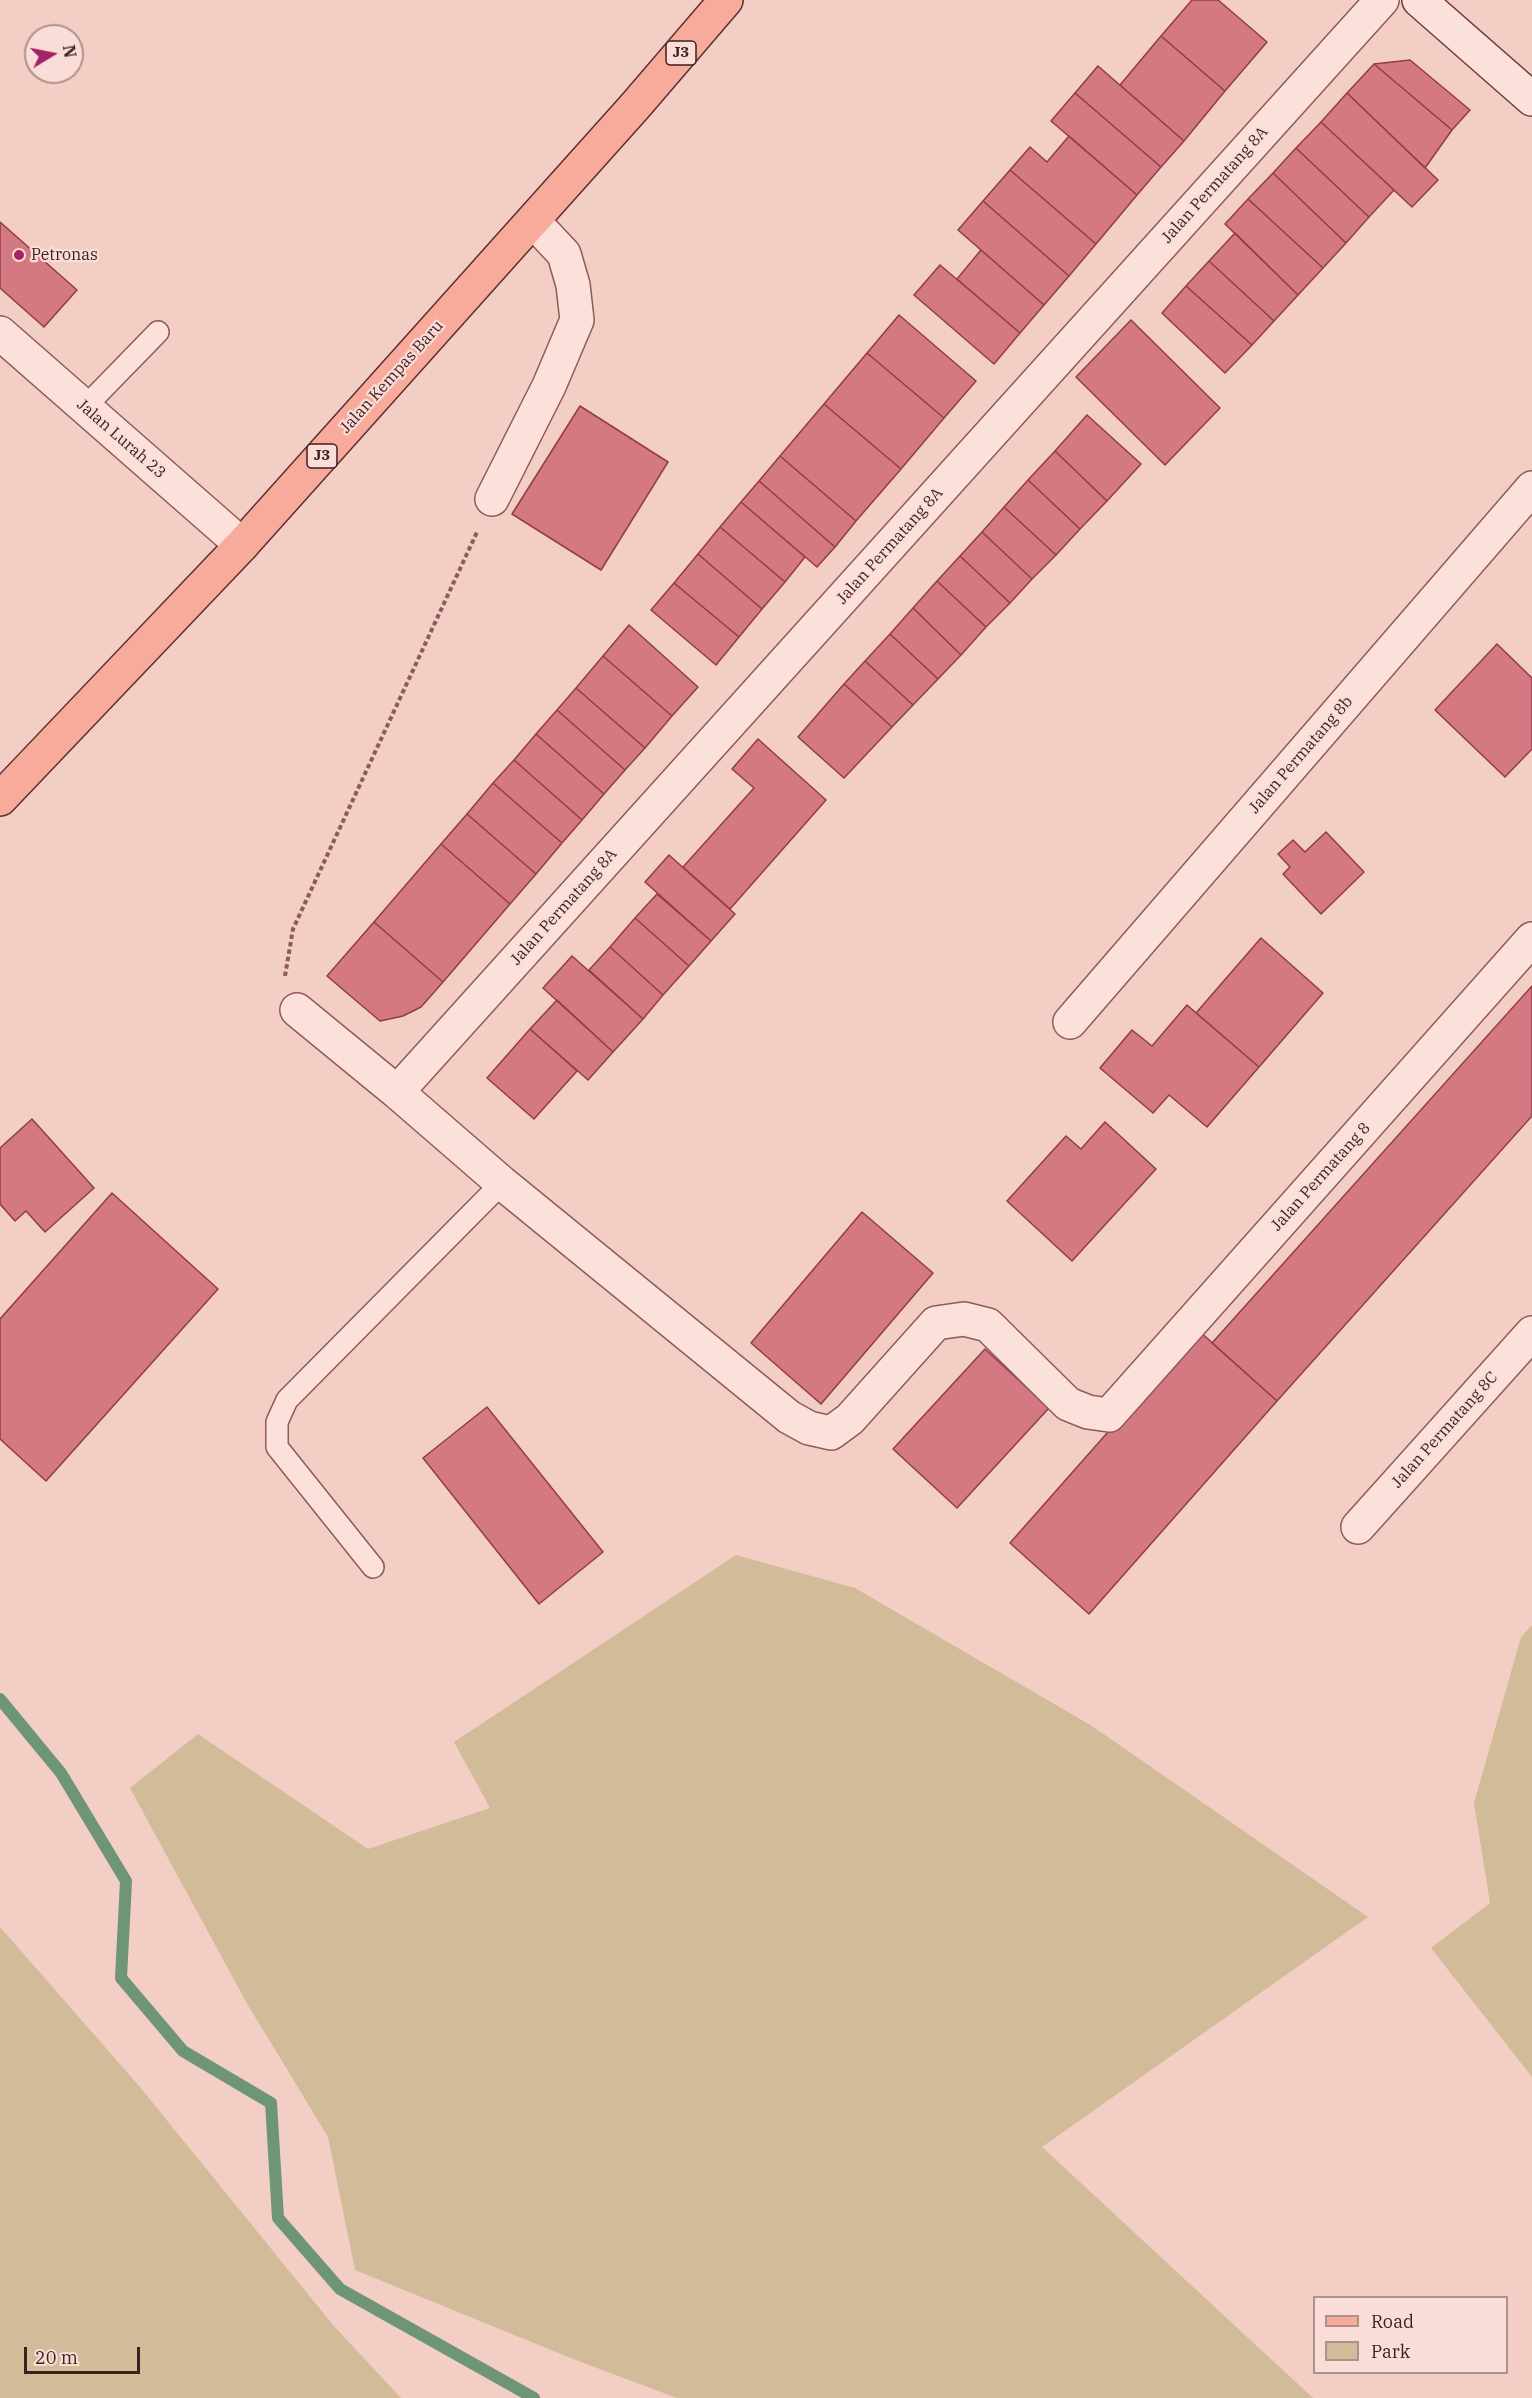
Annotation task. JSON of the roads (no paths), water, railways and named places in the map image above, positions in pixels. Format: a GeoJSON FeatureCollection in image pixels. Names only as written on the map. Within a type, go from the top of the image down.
{"type":"FeatureCollection","features":[{"type":"Feature","properties":{"kind":"main road","name":"Jalan Kempas Baru"},"geometry":{"type":"LineString","coordinates":[[0,799],[242,545],[726,0]]}},
{"type":"Feature","properties":{"kind":"street","name":"Jalan Permatang 8A"},"geometry":{"type":"LineString","coordinates":[[397,1092],[1382,0]]}},
{"type":"Feature","properties":{"kind":"street"},"geometry":{"type":"LineString","coordinates":[[1419,0],[1532,99]]}},
{"type":"Feature","properties":{"kind":"street"},"geometry":{"type":"LineString","coordinates":[[492,499],[549,386],[578,320],[573,285],[564,254],[533,220]]}},
{"type":"Feature","properties":{"kind":"street","name":"Jalan Lurah 23"},"geometry":{"type":"LineString","coordinates":[[0,333],[242,545]]}},
{"type":"Feature","properties":{"kind":"street","name":"Jalan Permatang 8b"},"geometry":{"type":"LineString","coordinates":[[1070,1022],[1532,488]]}},
{"type":"Feature","properties":{"kind":"street","name":"Jalan Permatang 8"},"geometry":{"type":"LineString","coordinates":[[502,1183],[789,1417],[809,1428],[831,1433],[850,1419],[936,1323],[964,1318],[988,1325],[1068,1404],[1088,1412],[1109,1415],[1532,939]]}},
{"type":"Feature","properties":{"kind":"street"},"geometry":{"type":"LineString","coordinates":[[297,1010],[397,1092],[502,1183]]}},
{"type":"Feature","properties":{"kind":"street","name":"Jalan Permatang 8C"},"geometry":{"type":"LineString","coordinates":[[1358,1527],[1532,1333]]}},
{"type":"Feature","properties":{"kind":"lane"},"geometry":{"type":"LineString","coordinates":[[84,408],[158,332]]}},
{"type":"Feature","properties":{"kind":"lane"},"geometry":{"type":"LineString","coordinates":[[373,1567],[277,1447],[277,1422],[287,1400],[502,1183]]}},
{"type":"Feature","properties":{"kind":"waterway"},"geometry":{"type":"LineString","coordinates":[[0,1699],[61,1773],[126,1881],[121,1978],[183,2051],[271,2103],[278,2218],[340,2289],[534,2398]]}},
{"type":"Feature","properties":{"kind":"place","name":"Petronas"},"geometry":{"type":"Point","coordinates":[19,255]}}]}
